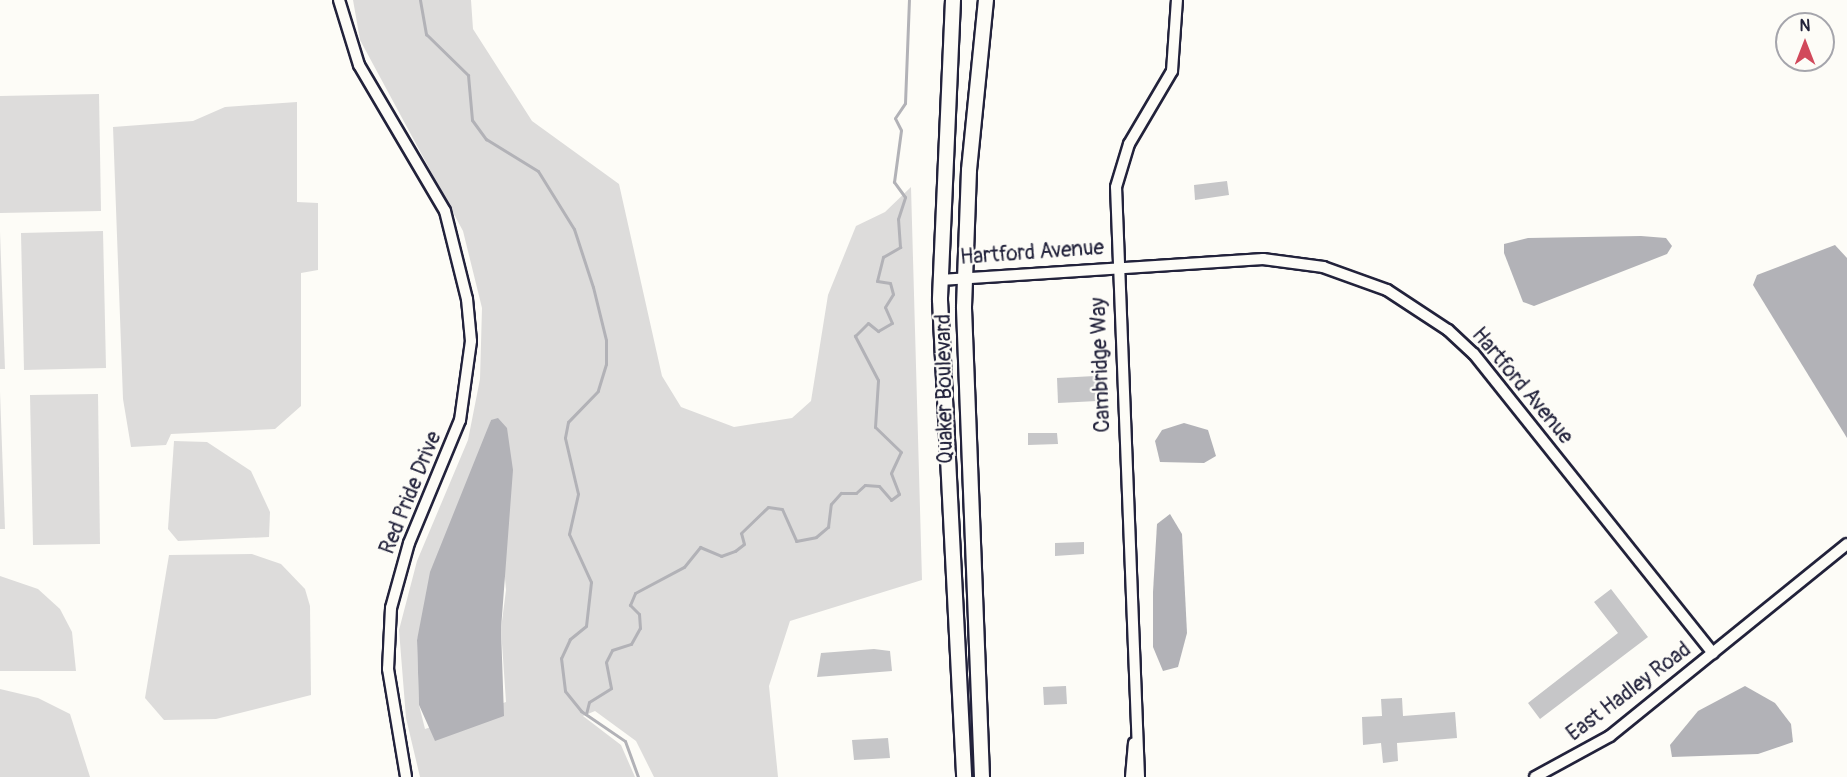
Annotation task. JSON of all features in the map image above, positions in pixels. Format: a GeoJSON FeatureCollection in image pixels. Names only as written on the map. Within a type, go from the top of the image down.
{"type":"FeatureCollection","features":[{"type":"Feature","properties":{"kind":"main road","name":"Quaker Boulevard"},"geometry":{"type":"LineString","coordinates":[[953,0],[940,280],[964,777]]}},
{"type":"Feature","properties":{"kind":"main road","name":"Quaker Boulevard"},"geometry":{"type":"LineString","coordinates":[[982,777],[965,278],[986,0]]}},
{"type":"Feature","properties":{"kind":"main road"},"geometry":{"type":"LineString","coordinates":[[958,777],[962,749]]}},
{"type":"Feature","properties":{"kind":"street","name":"Red Pride Drive"},"geometry":{"type":"LineString","coordinates":[[339,0],[359,65],[444,211],[467,299],[471,341],[460,420],[410,543],[391,608],[388,669],[406,777]]}},
{"type":"Feature","properties":{"kind":"street","name":"Cambridge Way"},"geometry":{"type":"LineString","coordinates":[[1139,777],[1134,743],[1116,267],[1118,174],[1129,144],[1172,72],[1178,0]]}},
{"type":"Feature","properties":{"kind":"street","name":"Hartford Avenue"},"geometry":{"type":"LineString","coordinates":[[940,280],[1247,259],[1299,262],[1355,276],[1417,308],[1474,354],[1713,652]]}},
{"type":"Feature","properties":{"kind":"street","name":"East Hadley Road"},"geometry":{"type":"LineString","coordinates":[[1535,777],[1610,736],[1847,544]]}},
{"type":"Feature","properties":{"kind":"street","name":"Cambridge Way"},"geometry":{"type":"LineString","coordinates":[[1131,777],[1134,743]]}},
{"type":"Feature","properties":{"kind":"shaded area"},"geometry":{"type":"Polygon","coordinates":[[[353,0],[471,0],[473,29],[532,121],[619,184],[662,376],[681,407],[734,427],[792,418],[811,401],[828,295],[856,226],[885,212],[911,187],[922,580],[790,621],[769,686],[778,777],[654,777],[636,741],[595,711],[583,716],[621,745],[635,777],[420,777],[406,718],[399,630],[417,561],[468,440],[480,379],[482,308],[463,231],[360,40],[353,0]],[[491,420],[417,640],[419,705],[425,729],[506,702],[501,629],[506,590],[491,420]]]}},
{"type":"Feature","properties":{"kind":"shaded area"},"geometry":{"type":"Polygon","coordinates":[[[99,94],[101,211],[0,213],[0,96],[99,94]]]}},
{"type":"Feature","properties":{"kind":"shaded area"},"geometry":{"type":"Polygon","coordinates":[[[297,102],[297,202],[318,203],[318,270],[301,273],[301,406],[275,429],[171,434],[166,445],[131,447],[123,399],[113,127],[193,121],[225,107],[297,102]]]}},
{"type":"Feature","properties":{"kind":"shaded area"},"geometry":{"type":"Polygon","coordinates":[[[103,231],[106,368],[24,370],[21,233],[103,231]]]}},
{"type":"Feature","properties":{"kind":"shaded area"},"geometry":{"type":"Polygon","coordinates":[[[0,232],[5,369],[0,369],[0,232]]]}},
{"type":"Feature","properties":{"kind":"shaded area"},"geometry":{"type":"Polygon","coordinates":[[[1641,236],[1666,238],[1672,246],[1667,254],[1534,306],[1523,302],[1504,253],[1504,244],[1528,238],[1641,236]]]}},
{"type":"Feature","properties":{"kind":"shaded area"},"geometry":{"type":"Polygon","coordinates":[[[1835,245],[1847,258],[1847,438],[1753,285],[1757,275],[1835,245]]]}},
{"type":"Feature","properties":{"kind":"shaded area"},"geometry":{"type":"Polygon","coordinates":[[[0,392],[5,529],[0,529],[0,392]]]}},
{"type":"Feature","properties":{"kind":"shaded area"},"geometry":{"type":"Polygon","coordinates":[[[98,394],[100,544],[33,545],[30,395],[98,394]]]}},
{"type":"Feature","properties":{"kind":"shaded area"},"geometry":{"type":"Polygon","coordinates":[[[498,418],[507,428],[513,470],[501,629],[504,716],[435,741],[419,705],[417,640],[430,572],[491,420],[498,418]]]}},
{"type":"Feature","properties":{"kind":"shaded area"},"geometry":{"type":"Polygon","coordinates":[[[1184,423],[1208,430],[1216,456],[1204,463],[1160,462],[1155,441],[1162,430],[1184,423]]]}},
{"type":"Feature","properties":{"kind":"shaded area"},"geometry":{"type":"Polygon","coordinates":[[[174,441],[207,442],[251,471],[270,512],[269,537],[178,541],[168,529],[174,441]]]}},
{"type":"Feature","properties":{"kind":"shaded area"},"geometry":{"type":"Polygon","coordinates":[[[1170,514],[1182,534],[1187,633],[1178,667],[1163,671],[1153,647],[1153,592],[1157,524],[1170,514]]]}},
{"type":"Feature","properties":{"kind":"shaded area"},"geometry":{"type":"Polygon","coordinates":[[[252,554],[281,564],[305,589],[310,606],[311,695],[216,719],[164,720],[145,698],[169,555],[252,554]]]}},
{"type":"Feature","properties":{"kind":"shaded area"},"geometry":{"type":"Polygon","coordinates":[[[0,576],[38,589],[60,609],[72,632],[76,671],[0,671],[0,576]]]}},
{"type":"Feature","properties":{"kind":"shaded area"},"geometry":{"type":"Polygon","coordinates":[[[1745,686],[1775,703],[1791,724],[1793,742],[1758,754],[1672,757],[1670,745],[1698,711],[1745,686]]]}},
{"type":"Feature","properties":{"kind":"shaded area"},"geometry":{"type":"Polygon","coordinates":[[[0,689],[38,698],[70,714],[90,777],[0,777],[0,689]]]}},
{"type":"Feature","properties":{"kind":"building"},"geometry":{"type":"Polygon","coordinates":[[[1227,181],[1229,195],[1195,200],[1194,185],[1227,181]]]}},
{"type":"Feature","properties":{"kind":"building"},"geometry":{"type":"Polygon","coordinates":[[[1095,376],[1097,401],[1058,403],[1057,378],[1095,376]]]}},
{"type":"Feature","properties":{"kind":"building"},"geometry":{"type":"Polygon","coordinates":[[[1028,433],[1057,433],[1058,444],[1028,445],[1028,433]]]}},
{"type":"Feature","properties":{"kind":"building"},"geometry":{"type":"Polygon","coordinates":[[[1084,542],[1084,554],[1055,556],[1055,543],[1084,542]]]}},
{"type":"Feature","properties":{"kind":"building"},"geometry":{"type":"Polygon","coordinates":[[[1611,589],[1648,637],[1540,719],[1528,703],[1618,633],[1594,602],[1611,589]]]}},
{"type":"Feature","properties":{"kind":"building"},"geometry":{"type":"Polygon","coordinates":[[[874,649],[890,651],[892,671],[817,677],[821,653],[874,649]]]}},
{"type":"Feature","properties":{"kind":"building"},"geometry":{"type":"Polygon","coordinates":[[[1066,686],[1067,704],[1044,705],[1043,687],[1066,686]]]}},
{"type":"Feature","properties":{"kind":"building"},"geometry":{"type":"Polygon","coordinates":[[[1402,698],[1403,716],[1455,712],[1457,738],[1397,743],[1398,761],[1383,763],[1381,743],[1363,745],[1362,717],[1382,716],[1381,699],[1402,698]]]}},
{"type":"Feature","properties":{"kind":"building"},"geometry":{"type":"Polygon","coordinates":[[[888,738],[890,758],[854,760],[852,740],[888,738]]]}},
{"type":"Feature","properties":{"kind":"waterway"},"geometry":{"type":"LineString","coordinates":[[420,0],[426,34],[468,75],[472,120],[486,139],[538,171],[574,229],[593,287],[606,340],[606,364],[598,391],[568,422],[565,438],[578,494],[569,534],[591,582],[586,626],[570,639],[561,658],[565,691],[581,711],[625,741],[638,777]]}},
{"type":"Feature","properties":{"kind":"waterway"},"geometry":{"type":"LineString","coordinates":[[586,714],[589,702],[611,688],[606,662],[612,650],[631,644],[640,628],[639,614],[630,605],[635,593],[684,567],[700,547],[721,556],[735,551],[744,544],[741,533],[768,507],[782,509],[796,541],[816,537],[828,527],[831,504],[841,493],[856,493],[865,485],[879,486],[891,500],[899,494],[891,473],[901,452],[875,427],[878,380],[855,336],[868,323],[878,331],[892,323],[885,307],[893,294],[890,283],[877,281],[883,257],[900,247],[898,219],[905,197],[894,182],[901,130],[895,118],[905,103],[909,0]]}}]}
